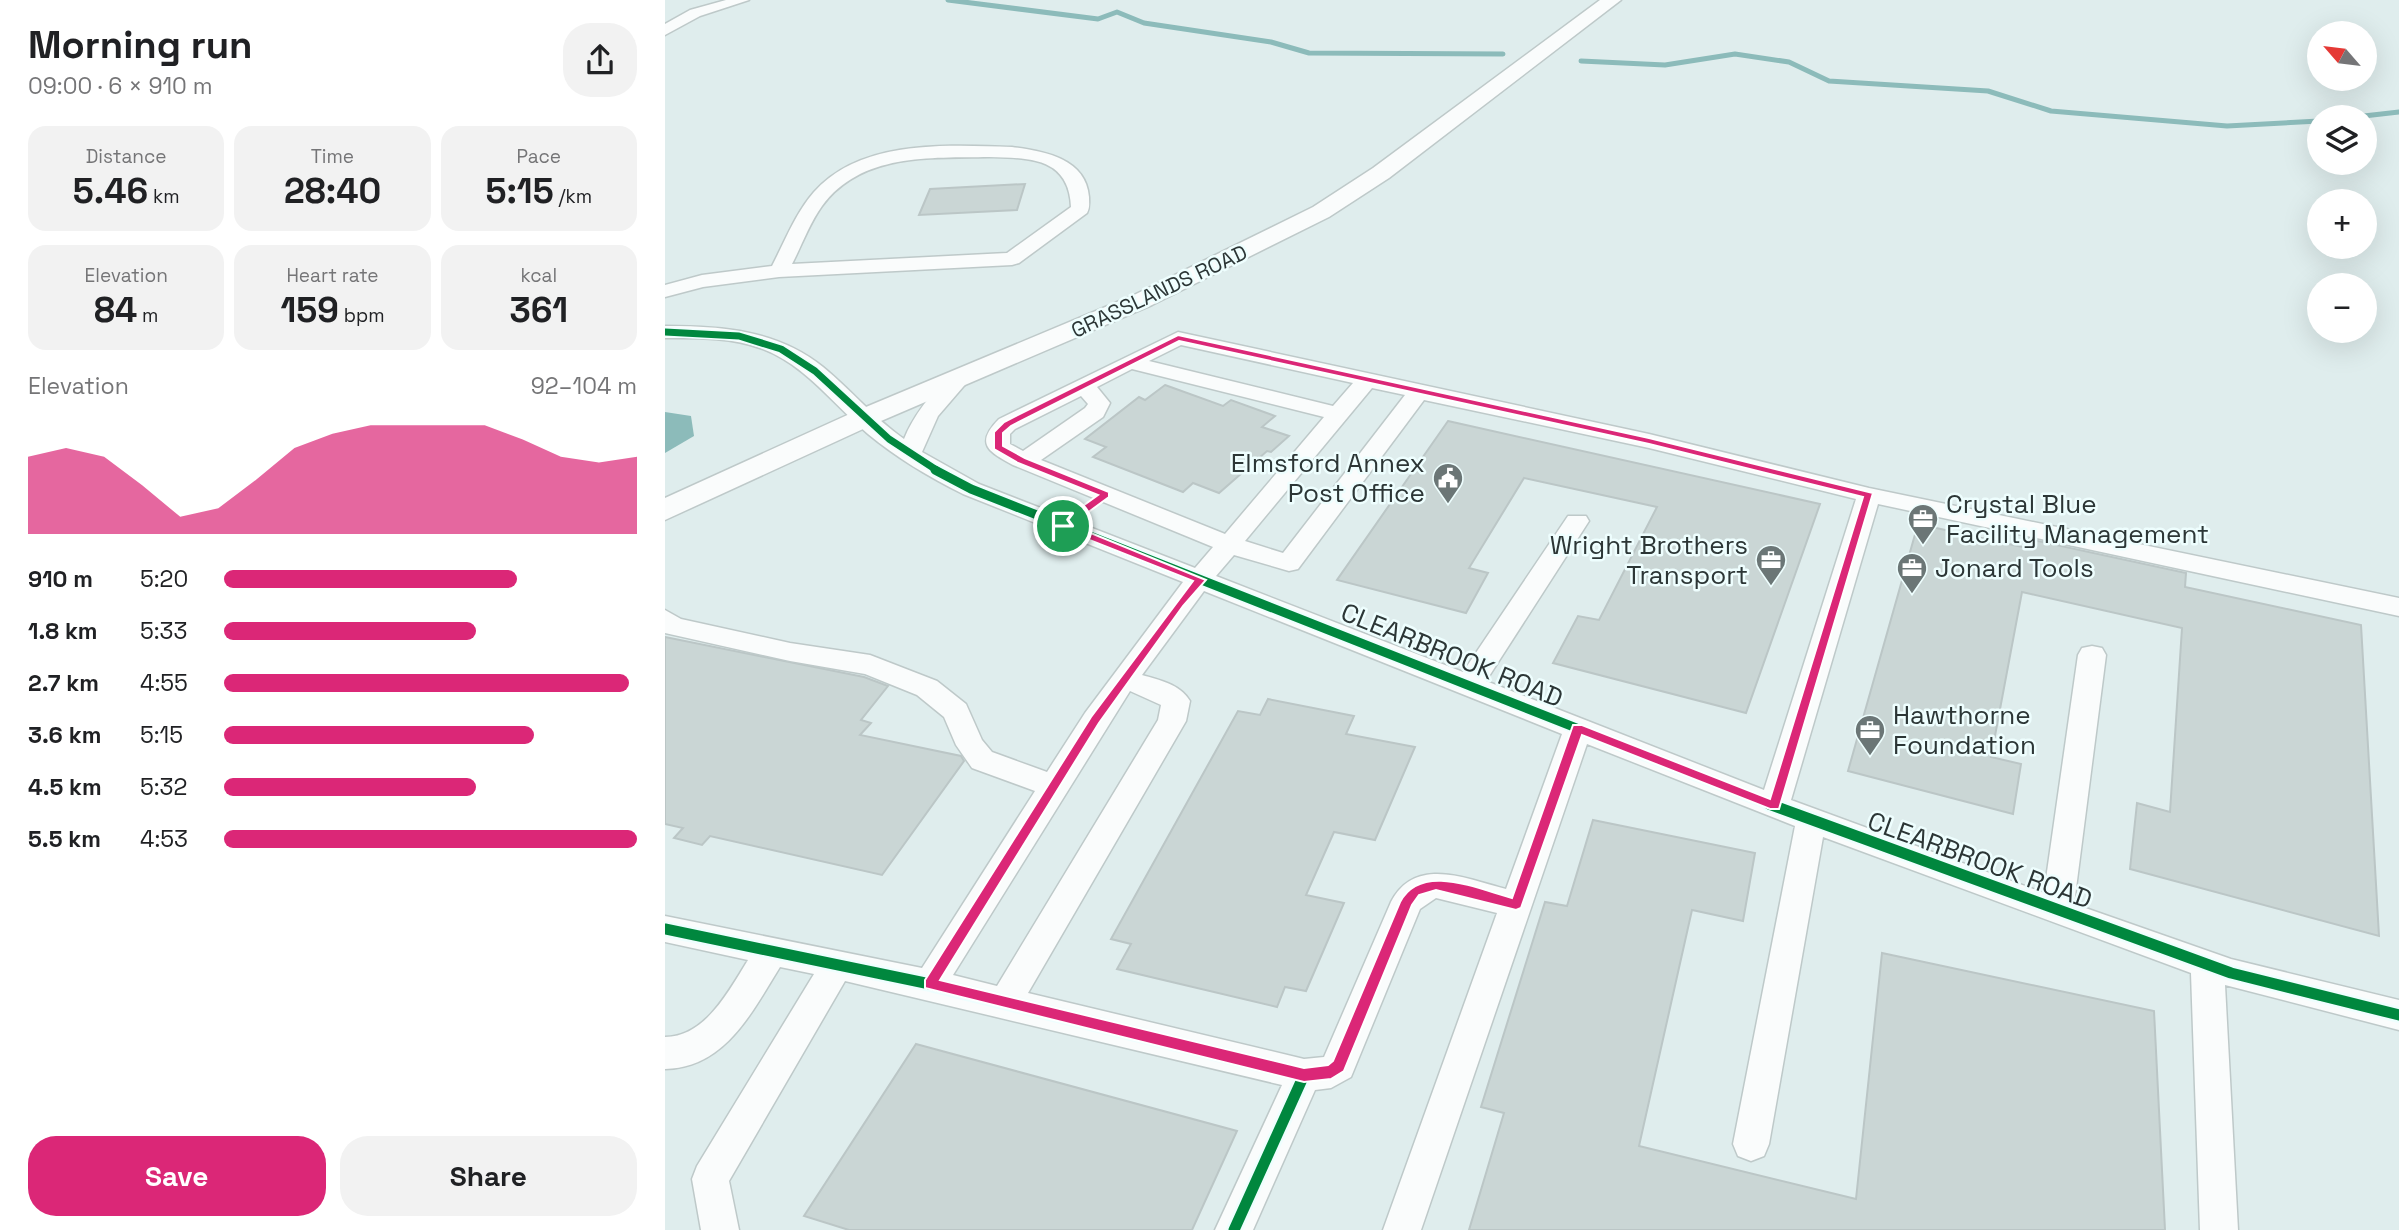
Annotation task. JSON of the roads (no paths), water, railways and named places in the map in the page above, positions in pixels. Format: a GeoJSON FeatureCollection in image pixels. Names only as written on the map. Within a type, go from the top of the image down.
{"type":"FeatureCollection","features":[{"type":"Feature","properties":{"kind":"main road","name":"GRASSLANDS ROAD"},"geometry":{"type":"LineString","coordinates":[[665,510],[864,418],[1143,300],[1321,212],[1381,173],[1612,0]]}},
{"type":"Feature","properties":{"kind":"street"},"geometry":{"type":"LineString","coordinates":[[665,16],[724,0]]}},
{"type":"Feature","properties":{"kind":"street"},"geometry":{"type":"LineString","coordinates":[[665,30],[695,13],[742,0]]}},
{"type":"Feature","properties":{"kind":"street"},"geometry":{"type":"LineString","coordinates":[[665,291],[702,281],[779,271],[1012,259],[1080,209],[1082,192],[1075,176],[1059,163],[1024,153],[981,151],[893,156],[834,183],[816,200],[779,271]]}},
{"type":"Feature","properties":{"kind":"street","name":"CLEARBROOK ROAD"},"geometry":{"type":"LineString","coordinates":[[665,332],[743,337],[779,348],[808,364],[864,418],[926,467],[971,489],[1063,526],[1774,806],[2057,911],[2207,964],[2399,1015]]}},
{"type":"Feature","properties":{"kind":"street"},"geometry":{"type":"LineString","coordinates":[[1419,392],[1289,563],[1230,545],[1024,461],[998,447],[999,432],[1007,424],[1178,338],[1649,441],[1869,495],[2399,607]]}},
{"type":"Feature","properties":{"kind":"street"},"geometry":{"type":"LineString","coordinates":[[1132,363],[1338,414]]}},
{"type":"Feature","properties":{"kind":"street"},"geometry":{"type":"LineString","coordinates":[[910,455],[916,430],[930,408],[958,380]]}},
{"type":"Feature","properties":{"kind":"street"},"geometry":{"type":"LineString","coordinates":[[930,984],[1053,786],[1124,679],[1201,580],[1367,380]]}},
{"type":"Feature","properties":{"kind":"street"},"geometry":{"type":"LineString","coordinates":[[1024,461],[1095,412],[1099,404],[1096,397],[1085,387]]}},
{"type":"Feature","properties":{"kind":"street"},"geometry":{"type":"LineString","coordinates":[[1063,526],[1106,494]]}},
{"type":"Feature","properties":{"kind":"street"},"geometry":{"type":"LineString","coordinates":[[1774,806],[1869,495]]}},
{"type":"Feature","properties":{"kind":"street"},"geometry":{"type":"LineString","coordinates":[[1469,685],[1577,522]]}},
{"type":"Feature","properties":{"kind":"street"},"geometry":{"type":"LineString","coordinates":[[665,619],[673,626],[790,652],[870,665],[927,688],[956,711],[970,745],[982,760],[1053,786]]}},
{"type":"Feature","properties":{"kind":"street"},"geometry":{"type":"LineString","coordinates":[[2057,911],[2092,655]]}},
{"type":"Feature","properties":{"kind":"street"},"geometry":{"type":"LineString","coordinates":[[1005,1002],[1173,721],[1176,701],[1163,692],[1124,679]]}},
{"type":"Feature","properties":{"kind":"street"},"geometry":{"type":"LineString","coordinates":[[1402,1230],[1578,728]]}},
{"type":"Feature","properties":{"kind":"street"},"geometry":{"type":"LineString","coordinates":[[1751,1144],[1811,819]]}},
{"type":"Feature","properties":{"kind":"street"},"geometry":{"type":"LineString","coordinates":[[665,929],[930,984],[1304,1075],[1331,1072],[1339,1066],[1407,902],[1415,891],[1436,885],[1516,904]]}},
{"type":"Feature","properties":{"kind":"street"},"geometry":{"type":"LineString","coordinates":[[665,1053],[677,1055],[694,1050],[710,1038],[733,1011],[772,951]]}},
{"type":"Feature","properties":{"kind":"street"},"geometry":{"type":"LineString","coordinates":[[2207,964],[2219,1230]]}},
{"type":"Feature","properties":{"kind":"street"},"geometry":{"type":"LineString","coordinates":[[720,1230],[710,1179],[837,965]]}},
{"type":"Feature","properties":{"kind":"street"},"geometry":{"type":"LineString","coordinates":[[1234,1230],[1304,1075]]}},
{"type":"Feature","properties":{"kind":"water"},"geometry":{"type":"Polygon","coordinates":[[[665,412],[691,416],[694,436],[665,453],[665,412]]]}},
{"type":"Feature","properties":{"kind":"waterway"},"geometry":{"type":"LineString","coordinates":[[948,0],[1098,19],[1117,12],[1144,23],[1271,42],[1309,53],[1503,54]]}},
{"type":"Feature","properties":{"kind":"waterway"},"geometry":{"type":"LineString","coordinates":[[1581,61],[1665,65],[1735,54],[1789,62],[1829,81],[1988,91],[2051,111],[2227,126],[2307,122]]}},
{"type":"Feature","properties":{"kind":"waterway"},"geometry":{"type":"LineString","coordinates":[[2377,114],[2399,112]]}},
{"type":"Feature","properties":{"kind":"place","name":"Elmsford Annex Post Office"},"geometry":{"type":"Point","coordinates":[1448,505]}},
{"type":"Feature","properties":{"kind":"place","name":"Crystal Blue Facility Management"},"geometry":{"type":"Point","coordinates":[1923,546]}},
{"type":"Feature","properties":{"kind":"place","name":"Wright Brothers Transport"},"geometry":{"type":"Point","coordinates":[1771,587]}},
{"type":"Feature","properties":{"kind":"place","name":"Jonard Tools"},"geometry":{"type":"Point","coordinates":[1912,595]}},
{"type":"Feature","properties":{"kind":"place","name":"Hawthorne Foundation"},"geometry":{"type":"Point","coordinates":[1870,757]}}]}
